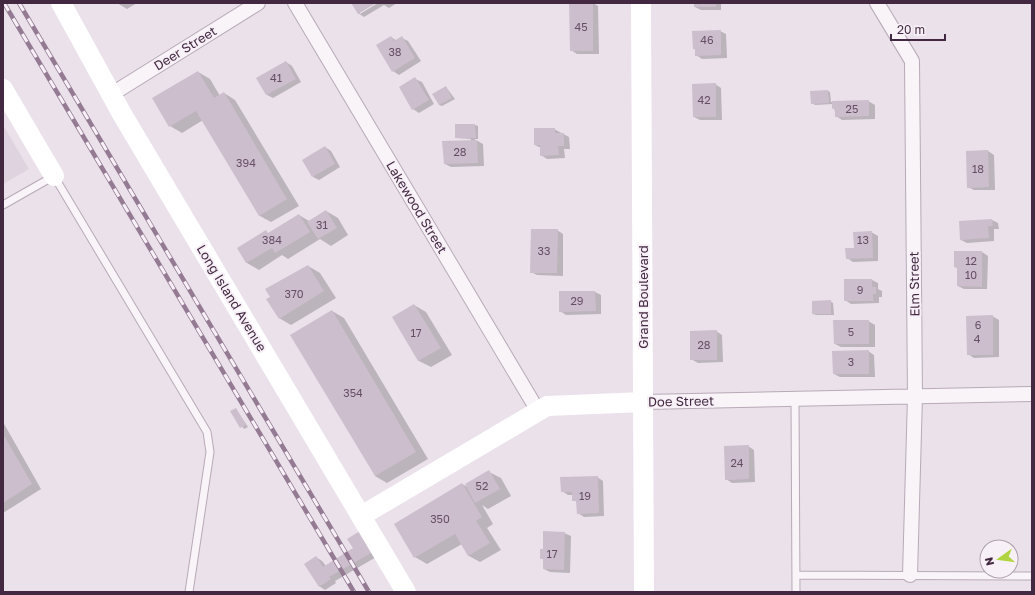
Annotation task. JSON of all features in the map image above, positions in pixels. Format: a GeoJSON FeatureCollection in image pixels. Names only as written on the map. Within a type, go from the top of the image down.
{"type":"FeatureCollection","features":[{"type":"Feature","properties":{"kind":"street","name":"Long Island Avenue"},"geometry":{"type":"LineString","coordinates":[[61,3],[126,121],[406,592]]}},
{"type":"Feature","properties":{"kind":"street","name":"Deer Street"},"geometry":{"type":"LineString","coordinates":[[112,94],[258,3]]}},
{"type":"Feature","properties":{"kind":"street","name":"Lakewood Street"},"geometry":{"type":"LineString","coordinates":[[295,3],[538,411]]}},
{"type":"Feature","properties":{"kind":"street","name":"Grand Boulevard"},"geometry":{"type":"LineString","coordinates":[[641,3],[644,592]]}},
{"type":"Feature","properties":{"kind":"street","name":"Elm Street"},"geometry":{"type":"LineString","coordinates":[[877,3],[912,62],[915,396],[910,575]]}},
{"type":"Feature","properties":{"kind":"street"},"geometry":{"type":"LineString","coordinates":[[3,89],[54,176]]}},
{"type":"Feature","properties":{"kind":"street","name":"Doe Street"},"geometry":{"type":"LineString","coordinates":[[361,516],[547,406],[643,402],[1032,394]]}},
{"type":"Feature","properties":{"kind":"lane"},"geometry":{"type":"LineString","coordinates":[[3,206],[54,176],[207,432],[210,452],[189,592]]}},
{"type":"Feature","properties":{"kind":"lane"},"geometry":{"type":"LineString","coordinates":[[795,399],[796,592]]}},
{"type":"Feature","properties":{"kind":"lane"},"geometry":{"type":"LineString","coordinates":[[796,576],[1032,576]]}},
{"type":"Feature","properties":{"kind":"shaded area"},"geometry":{"type":"Polygon","coordinates":[[[3,125],[29,169],[3,184],[3,125]]]}},
{"type":"Feature","properties":{"kind":"building"},"geometry":{"type":"Polygon","coordinates":[[[351,3],[376,3],[358,14],[351,3]]]}},
{"type":"Feature","properties":{"kind":"building"},"geometry":{"type":"Polygon","coordinates":[[[569,3],[593,3],[593,51],[570,51],[569,3]]]}},
{"type":"Feature","properties":{"kind":"building"},"geometry":{"type":"Polygon","coordinates":[[[694,3],[716,3],[716,7],[694,7],[694,3]]]}},
{"type":"Feature","properties":{"kind":"building"},"geometry":{"type":"Polygon","coordinates":[[[721,30],[721,55],[695,56],[692,31],[721,30]]]}},
{"type":"Feature","properties":{"kind":"building"},"geometry":{"type":"Polygon","coordinates":[[[391,36],[394,41],[402,36],[415,58],[392,72],[376,45],[391,36]]]}},
{"type":"Feature","properties":{"kind":"building"},"geometry":{"type":"Polygon","coordinates":[[[286,61],[296,79],[266,95],[256,78],[286,61]]]}},
{"type":"Feature","properties":{"kind":"building"},"geometry":{"type":"Polygon","coordinates":[[[198,71],[214,98],[224,92],[287,199],[259,216],[196,111],[169,127],[152,98],[198,71]]]}},
{"type":"Feature","properties":{"kind":"building"},"geometry":{"type":"Polygon","coordinates":[[[415,77],[429,100],[412,110],[399,87],[415,77]]]}},
{"type":"Feature","properties":{"kind":"building"},"geometry":{"type":"Polygon","coordinates":[[[716,83],[716,117],[693,117],[692,84],[716,83]]]}},
{"type":"Feature","properties":{"kind":"building"},"geometry":{"type":"Polygon","coordinates":[[[446,86],[452,98],[439,105],[432,94],[446,86]]]}},
{"type":"Feature","properties":{"kind":"building"},"geometry":{"type":"Polygon","coordinates":[[[828,90],[829,103],[811,104],[810,91],[828,90]]]}},
{"type":"Feature","properties":{"kind":"building"},"geometry":{"type":"Polygon","coordinates":[[[869,100],[869,116],[835,117],[835,108],[832,109],[832,101],[869,100]]]}},
{"type":"Feature","properties":{"kind":"building"},"geometry":{"type":"Polygon","coordinates":[[[455,124],[475,124],[476,138],[455,138],[455,124]]]}},
{"type":"Feature","properties":{"kind":"building"},"geometry":{"type":"Polygon","coordinates":[[[534,128],[555,128],[555,133],[564,133],[564,146],[558,146],[559,155],[540,156],[540,145],[534,145],[534,128]]]}},
{"type":"Feature","properties":{"kind":"building"},"geometry":{"type":"Polygon","coordinates":[[[477,140],[478,163],[444,164],[442,141],[477,140]]]}},
{"type":"Feature","properties":{"kind":"building"},"geometry":{"type":"Polygon","coordinates":[[[325,146],[335,164],[312,177],[302,160],[325,146]]]}},
{"type":"Feature","properties":{"kind":"building"},"geometry":{"type":"Polygon","coordinates":[[[988,150],[989,187],[967,188],[966,151],[988,150]]]}},
{"type":"Feature","properties":{"kind":"building"},"geometry":{"type":"Polygon","coordinates":[[[326,210],[337,228],[318,239],[307,222],[326,210]]]}},
{"type":"Feature","properties":{"kind":"building"},"geometry":{"type":"Polygon","coordinates":[[[299,214],[310,232],[275,253],[272,248],[246,263],[237,248],[266,230],[268,233],[299,214]]]}},
{"type":"Feature","properties":{"kind":"building"},"geometry":{"type":"Polygon","coordinates":[[[992,219],[993,226],[988,226],[989,238],[960,240],[959,221],[992,219]]]}},
{"type":"Feature","properties":{"kind":"building"},"geometry":{"type":"Polygon","coordinates":[[[531,229],[558,229],[557,273],[530,273],[531,229]]]}},
{"type":"Feature","properties":{"kind":"building"},"geometry":{"type":"Polygon","coordinates":[[[872,231],[873,258],[846,259],[845,248],[854,248],[853,232],[872,231]]]}},
{"type":"Feature","properties":{"kind":"building"},"geometry":{"type":"Polygon","coordinates":[[[954,251],[982,251],[982,287],[957,286],[957,267],[954,267],[954,251]]]}},
{"type":"Feature","properties":{"kind":"building"},"geometry":{"type":"Polygon","coordinates":[[[308,265],[324,291],[279,319],[266,299],[270,297],[265,289],[308,265]]]}},
{"type":"Feature","properties":{"kind":"building"},"geometry":{"type":"Polygon","coordinates":[[[844,279],[872,279],[872,287],[876,287],[876,294],[873,294],[873,301],[844,301],[844,279]]]}},
{"type":"Feature","properties":{"kind":"building"},"geometry":{"type":"Polygon","coordinates":[[[559,291],[595,291],[596,311],[559,312],[559,291]]]}},
{"type":"Feature","properties":{"kind":"building"},"geometry":{"type":"Polygon","coordinates":[[[831,300],[831,314],[812,314],[812,301],[831,300]]]}},
{"type":"Feature","properties":{"kind":"building"},"geometry":{"type":"Polygon","coordinates":[[[414,304],[441,348],[418,361],[392,317],[414,304]]]}},
{"type":"Feature","properties":{"kind":"building"},"geometry":{"type":"Polygon","coordinates":[[[332,310],[416,452],[375,476],[290,335],[332,310]]]}},
{"type":"Feature","properties":{"kind":"building"},"geometry":{"type":"Polygon","coordinates":[[[993,315],[993,355],[967,355],[966,316],[993,315]]]}},
{"type":"Feature","properties":{"kind":"building"},"geometry":{"type":"Polygon","coordinates":[[[833,320],[869,320],[869,344],[834,344],[833,320]]]}},
{"type":"Feature","properties":{"kind":"building"},"geometry":{"type":"Polygon","coordinates":[[[717,330],[717,360],[690,360],[690,331],[717,330]]]}},
{"type":"Feature","properties":{"kind":"building"},"geometry":{"type":"Polygon","coordinates":[[[869,350],[869,374],[833,374],[832,351],[869,350]]]}},
{"type":"Feature","properties":{"kind":"building"},"geometry":{"type":"Polygon","coordinates":[[[236,408],[246,425],[240,428],[230,411],[236,408]]]}},
{"type":"Feature","properties":{"kind":"building"},"geometry":{"type":"Polygon","coordinates":[[[3,434],[32,484],[3,503],[3,434]]]}},
{"type":"Feature","properties":{"kind":"building"},"geometry":{"type":"Polygon","coordinates":[[[749,445],[749,479],[725,480],[724,446],[749,445]]]}},
{"type":"Feature","properties":{"kind":"building"},"geometry":{"type":"Polygon","coordinates":[[[489,470],[500,489],[475,503],[465,484],[489,470]]]}},
{"type":"Feature","properties":{"kind":"building"},"geometry":{"type":"Polygon","coordinates":[[[598,476],[599,513],[577,514],[576,501],[572,501],[572,492],[561,492],[560,477],[598,476]]]}},
{"type":"Feature","properties":{"kind":"building"},"geometry":{"type":"Polygon","coordinates":[[[462,483],[482,517],[476,521],[490,543],[468,556],[455,534],[414,558],[394,524],[462,483]]]}},
{"type":"Feature","properties":{"kind":"building"},"geometry":{"type":"Polygon","coordinates":[[[360,531],[373,552],[329,577],[331,579],[319,587],[304,564],[316,556],[323,567],[353,548],[347,539],[360,531]]]}},
{"type":"Feature","properties":{"kind":"building"},"geometry":{"type":"Polygon","coordinates":[[[543,531],[565,532],[564,570],[543,569],[543,559],[540,559],[540,549],[543,549],[543,531]]]}},
{"type":"Feature","properties":{"kind":"railway"},"geometry":{"type":"LineString","coordinates":[[4,3],[354,592]]}},
{"type":"Feature","properties":{"kind":"railway"},"geometry":{"type":"LineString","coordinates":[[19,3],[369,592]]}}]}
